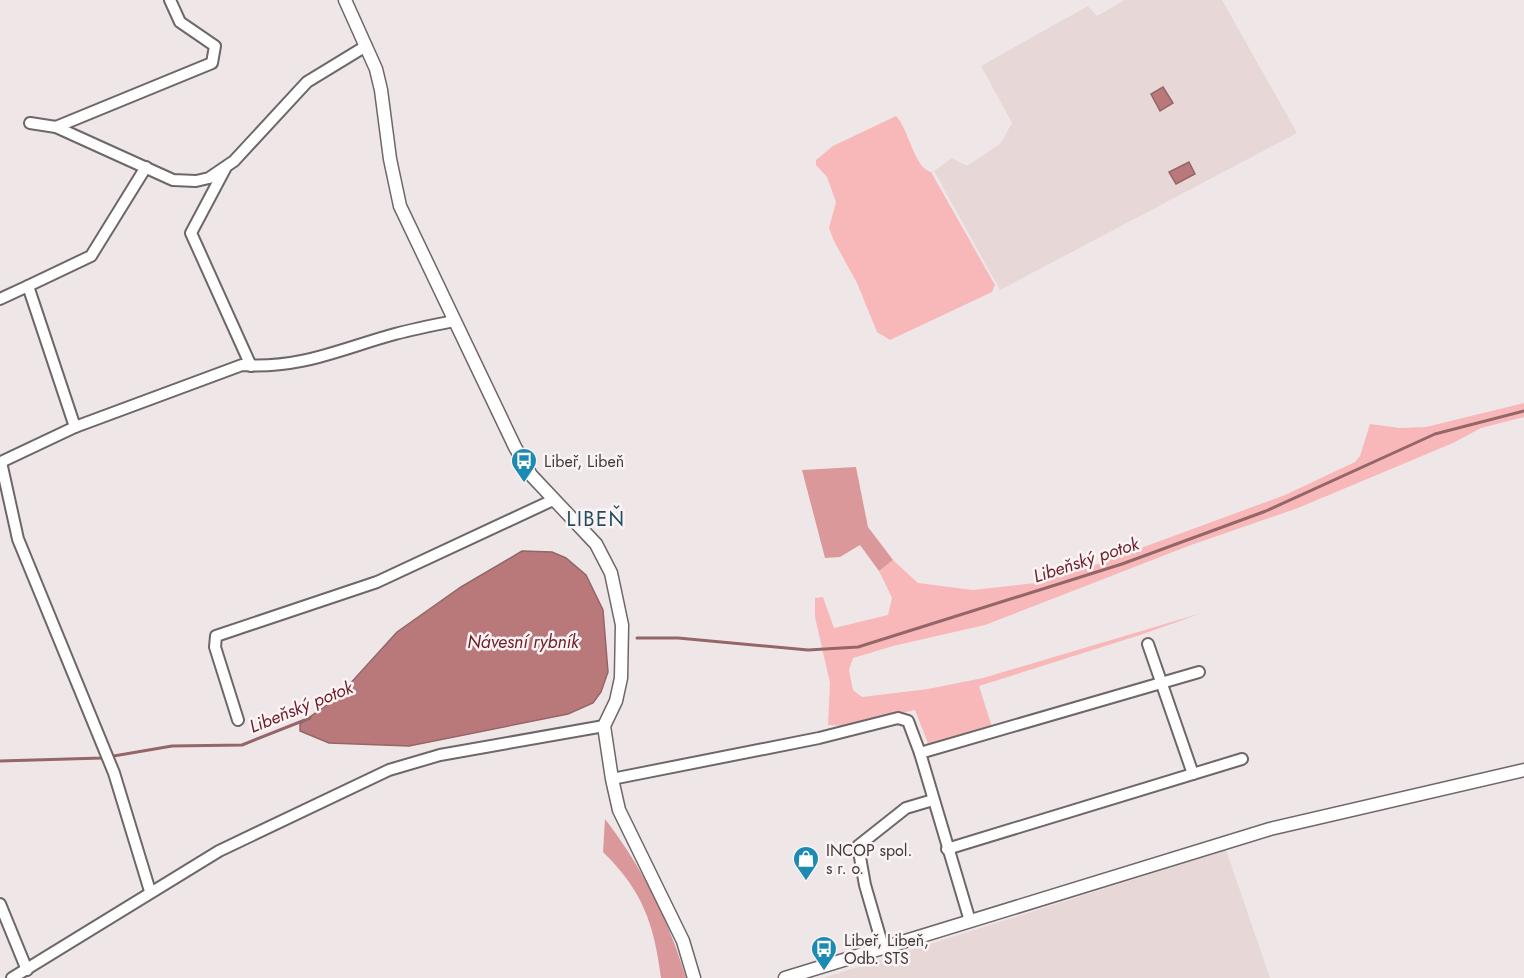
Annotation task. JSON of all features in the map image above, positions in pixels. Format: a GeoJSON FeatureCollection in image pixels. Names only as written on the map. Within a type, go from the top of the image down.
{"type":"FeatureCollection","features":[{"type":"Feature","properties":{"kind":"street"},"geometry":{"type":"LineString","coordinates":[[56,127],[212,63],[215,46],[180,22],[170,0]]}},
{"type":"Feature","properties":{"kind":"street"},"geometry":{"type":"LineString","coordinates":[[345,0],[366,46],[381,90],[390,159],[400,206],[515,447],[531,475],[596,544],[611,573],[622,625],[621,678],[616,701],[604,726],[612,779],[619,810],[684,941],[694,978]]}},
{"type":"Feature","properties":{"kind":"street"},"geometry":{"type":"LineString","coordinates":[[30,123],[56,127],[173,180],[196,181],[209,178],[227,166],[308,82],[366,46]]}},
{"type":"Feature","properties":{"kind":"street"},"geometry":{"type":"LineString","coordinates":[[227,166],[191,233],[251,366]]}},
{"type":"Feature","properties":{"kind":"street"},"geometry":{"type":"LineString","coordinates":[[0,299],[91,256],[146,167]]}},
{"type":"Feature","properties":{"kind":"street"},"geometry":{"type":"LineString","coordinates":[[28,286],[75,427]]}},
{"type":"Feature","properties":{"kind":"street"},"geometry":{"type":"LineString","coordinates":[[150,891],[118,784],[18,539],[1,462],[75,427],[242,366],[310,362],[395,334],[454,321]]}},
{"type":"Feature","properties":{"kind":"street"},"geometry":{"type":"LineString","coordinates":[[238,720],[214,647],[216,636],[376,582],[553,500]]}},
{"type":"Feature","properties":{"kind":"street"},"geometry":{"type":"LineString","coordinates":[[1148,644],[1193,774]]}},
{"type":"Feature","properties":{"kind":"street"},"geometry":{"type":"LineString","coordinates":[[920,753],[1199,672]]}},
{"type":"Feature","properties":{"kind":"street"},"geometry":{"type":"LineString","coordinates":[[612,779],[819,738],[898,718],[908,722],[920,753],[970,921]]}},
{"type":"Feature","properties":{"kind":"street"},"geometry":{"type":"LineString","coordinates":[[12,978],[150,891],[219,851],[389,771],[440,755],[604,726]]}},
{"type":"Feature","properties":{"kind":"street"},"geometry":{"type":"LineString","coordinates":[[947,849],[1242,759]]}},
{"type":"Feature","properties":{"kind":"street"},"geometry":{"type":"LineString","coordinates":[[785,978],[1270,829],[1524,770]]}},
{"type":"Feature","properties":{"kind":"street"},"geometry":{"type":"LineString","coordinates":[[883,947],[865,885],[858,846],[906,808],[933,800]]}},
{"type":"Feature","properties":{"kind":"street"},"geometry":{"type":"LineString","coordinates":[[0,904],[27,970]]}},
{"type":"Feature","properties":{"kind":"shaded area"},"geometry":{"type":"Polygon","coordinates":[[[1125,0],[1222,0],[1297,133],[1000,290],[934,171],[952,158],[967,166],[1000,144],[1012,123],[981,66],[1088,6],[1097,16],[1125,0]]]}},
{"type":"Feature","properties":{"kind":"shaded area"},"geometry":{"type":"Polygon","coordinates":[[[896,116],[920,163],[931,172],[995,285],[992,292],[890,340],[877,332],[857,283],[834,241],[829,228],[836,202],[827,177],[816,165],[816,160],[833,146],[896,116]]]}},
{"type":"Feature","properties":{"kind":"shaded area"},"geometry":{"type":"Polygon","coordinates":[[[1524,403],[1524,417],[1481,428],[1453,443],[1298,508],[1191,545],[985,625],[893,646],[853,658],[849,670],[853,690],[862,697],[928,689],[983,678],[1202,613],[979,686],[992,727],[929,746],[915,710],[843,726],[828,725],[830,683],[815,617],[815,598],[823,597],[834,628],[888,615],[892,598],[879,571],[893,560],[918,583],[973,590],[1035,583],[1092,566],[1285,495],[1355,462],[1360,456],[1370,424],[1400,428],[1426,427],[1524,403]]]}},
{"type":"Feature","properties":{"kind":"shaded area"},"geometry":{"type":"Polygon","coordinates":[[[856,467],[868,527],[893,560],[879,571],[860,545],[840,557],[825,558],[802,470],[856,467]]]}},
{"type":"Feature","properties":{"kind":"shaded area"},"geometry":{"type":"Polygon","coordinates":[[[605,819],[643,875],[671,935],[686,978],[661,978],[655,941],[644,909],[628,881],[603,852],[605,819]]]}},
{"type":"Feature","properties":{"kind":"shaded area"},"geometry":{"type":"Polygon","coordinates":[[[1226,850],[1270,978],[823,978],[1226,850]]]}},
{"type":"Feature","properties":{"kind":"water"},"geometry":{"type":"Polygon","coordinates":[[[1163,87],[1173,103],[1160,111],[1151,94],[1163,87]]]}},
{"type":"Feature","properties":{"kind":"water"},"geometry":{"type":"Polygon","coordinates":[[[1189,162],[1195,174],[1176,184],[1169,172],[1189,162]]]}},
{"type":"Feature","properties":{"kind":"water","name":"Návesní rybník"},"geometry":{"type":"Polygon","coordinates":[[[522,551],[552,552],[566,558],[586,575],[603,610],[608,672],[601,692],[593,703],[568,714],[409,746],[329,743],[300,731],[300,724],[338,697],[397,632],[461,587],[522,551]]]}},
{"type":"Feature","properties":{"kind":"waterway","name":"Libeňský potok"},"geometry":{"type":"LineString","coordinates":[[637,638],[678,638],[808,650],[858,647],[1122,564],[1266,511],[1435,434],[1524,411]]}},
{"type":"Feature","properties":{"kind":"waterway","name":"Libeňský potok"},"geometry":{"type":"LineString","coordinates":[[0,761],[102,758],[172,746],[242,745],[310,718]]}},
{"type":"Feature","properties":{"kind":"place","name":"Libeř, Libeň"},"geometry":{"type":"Point","coordinates":[524,484]}},
{"type":"Feature","properties":{"kind":"place","name":"INCOP spol. s r. o."},"geometry":{"type":"Point","coordinates":[806,882]}},
{"type":"Feature","properties":{"kind":"place","name":"Libeř, Libeň, Odb. STS"},"geometry":{"type":"Point","coordinates":[824,972]}},
{"type":"Feature","properties":{"kind":"district","name":"LIBEŇ"},"geometry":{"type":"Point","coordinates":[596,519]}}]}
